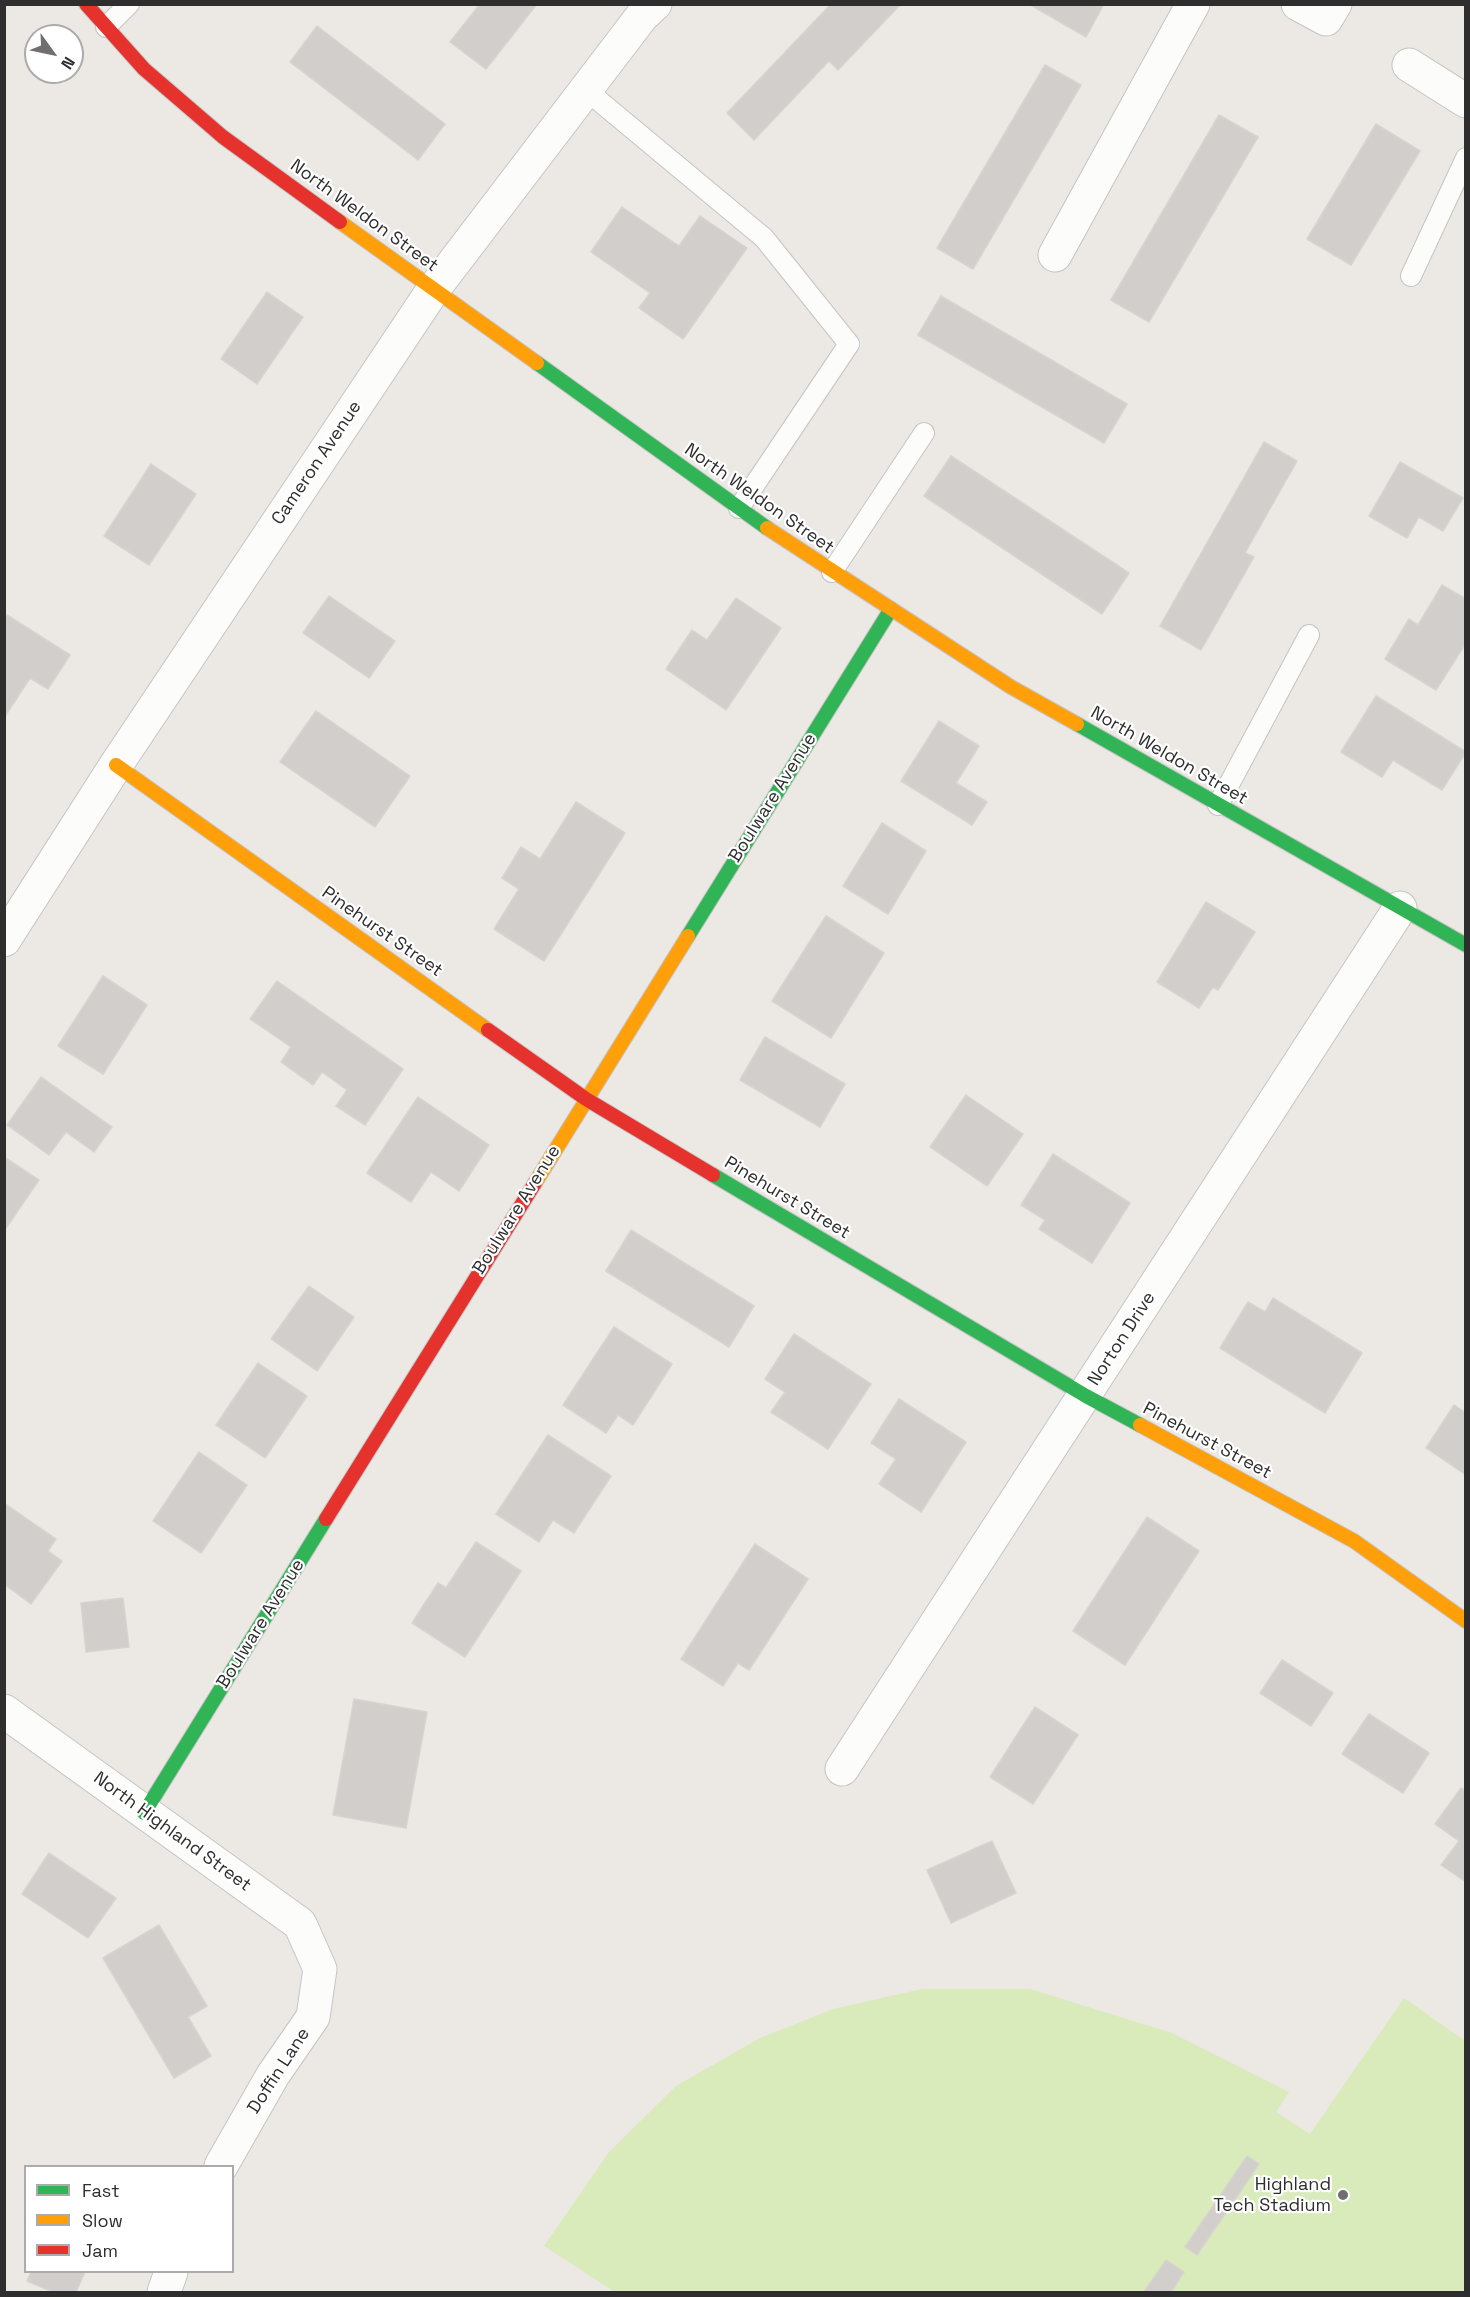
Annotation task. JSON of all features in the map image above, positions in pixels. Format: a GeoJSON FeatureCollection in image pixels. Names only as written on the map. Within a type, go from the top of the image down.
{"type":"FeatureCollection","features":[{"type":"Feature","properties":{"kind":"street","name":"North Weldon Street"},"geometry":{"type":"LineString","coordinates":[[86,4],[144,69],[223,137],[433,290],[832,572],[1011,687],[1466,945]]}},
{"type":"Feature","properties":{"kind":"street","name":"Cameron Avenue"},"geometry":{"type":"LineString","coordinates":[[4,940],[116,765],[433,290],[642,16],[655,4]]}},
{"type":"Feature","properties":{"kind":"street"},"geometry":{"type":"LineString","coordinates":[[1055,255],[1193,4]]}},
{"type":"Feature","properties":{"kind":"street"},"geometry":{"type":"LineString","coordinates":[[1409,65],[1466,101]]}},
{"type":"Feature","properties":{"kind":"street","name":"Boulware Avenue"},"geometry":{"type":"LineString","coordinates":[[144,1812],[891,609]]}},
{"type":"Feature","properties":{"kind":"street","name":"Pinehurst Street"},"geometry":{"type":"LineString","coordinates":[[116,765],[586,1099],[1086,1396],[1354,1541],[1466,1621]]}},
{"type":"Feature","properties":{"kind":"street","name":"Norton Drive"},"geometry":{"type":"LineString","coordinates":[[842,1769],[1086,1396],[1400,908]]}},
{"type":"Feature","properties":{"kind":"street","name":"North Highland Street"},"geometry":{"type":"LineString","coordinates":[[4,1711],[300,1924],[320,1969]]}},
{"type":"Feature","properties":{"kind":"street","name":"Doffin Lane"},"geometry":{"type":"LineString","coordinates":[[222,2165],[273,2075],[313,2017],[320,1969]]}},
{"type":"Feature","properties":{"kind":"street"},"geometry":{"type":"LineString","coordinates":[[164,2292],[170,2273]]}},
{"type":"Feature","properties":{"kind":"lane"},"geometry":{"type":"LineString","coordinates":[[106,27],[129,4]]}},
{"type":"Feature","properties":{"kind":"lane"},"geometry":{"type":"LineString","coordinates":[[586,90],[764,238],[849,344],[739,508]]}},
{"type":"Feature","properties":{"kind":"lane"},"geometry":{"type":"LineString","coordinates":[[1411,276],[1466,158]]}},
{"type":"Feature","properties":{"kind":"lane"},"geometry":{"type":"LineString","coordinates":[[832,572],[924,433]]}},
{"type":"Feature","properties":{"kind":"lane"},"geometry":{"type":"LineString","coordinates":[[1218,805],[1309,635]]}},
{"type":"Feature","properties":{"kind":"green space"},"geometry":{"type":"Polygon","coordinates":[[[922,1989],[1030,1989],[1172,2033],[1289,2092],[1276,2112],[1310,2134],[1404,1998],[1465,2041],[1465,2292],[615,2292],[544,2246],[609,2152],[676,2086],[760,2038],[833,2009],[922,1989]]]}},
{"type":"Feature","properties":{"kind":"building"},"geometry":{"type":"Polygon","coordinates":[[[480,4],[537,4],[486,69],[450,42],[480,4]]]}},
{"type":"Feature","properties":{"kind":"building"},"geometry":{"type":"Polygon","coordinates":[[[831,4],[901,4],[838,70],[829,61],[754,140],[727,113],[831,4]]]}},
{"type":"Feature","properties":{"kind":"building"},"geometry":{"type":"Polygon","coordinates":[[[1029,4],[1104,4],[1086,37],[1029,4]]]}},
{"type":"Feature","properties":{"kind":"building"},"geometry":{"type":"Polygon","coordinates":[[[317,26],[445,124],[418,160],[290,62],[317,26]]]}},
{"type":"Feature","properties":{"kind":"building"},"geometry":{"type":"Polygon","coordinates":[[[1045,65],[1081,85],[973,269],[937,248],[1045,65]]]}},
{"type":"Feature","properties":{"kind":"building"},"geometry":{"type":"Polygon","coordinates":[[[1219,115],[1258,137],[1149,322],[1111,300],[1219,115]]]}},
{"type":"Feature","properties":{"kind":"building"},"geometry":{"type":"Polygon","coordinates":[[[1376,124],[1420,151],[1351,265],[1307,239],[1376,124]]]}},
{"type":"Feature","properties":{"kind":"building"},"geometry":{"type":"Polygon","coordinates":[[[622,207],[679,246],[700,216],[747,248],[683,339],[639,308],[650,293],[591,252],[622,207]]]}},
{"type":"Feature","properties":{"kind":"building"},"geometry":{"type":"Polygon","coordinates":[[[267,292],[303,317],[257,384],[221,359],[267,292]]]}},
{"type":"Feature","properties":{"kind":"building"},"geometry":{"type":"Polygon","coordinates":[[[941,296],[1127,404],[1104,443],[918,335],[941,296]]]}},
{"type":"Feature","properties":{"kind":"building"},"geometry":{"type":"Polygon","coordinates":[[[1264,442],[1297,461],[1245,553],[1254,557],[1201,650],[1160,626],[1264,442]]]}},
{"type":"Feature","properties":{"kind":"building"},"geometry":{"type":"Polygon","coordinates":[[[951,456],[1129,573],[1102,614],[924,496],[951,456]]]}},
{"type":"Feature","properties":{"kind":"building"},"geometry":{"type":"Polygon","coordinates":[[[1400,462],[1463,498],[1443,531],[1419,517],[1407,538],[1369,516],[1400,462]]]}},
{"type":"Feature","properties":{"kind":"building"},"geometry":{"type":"Polygon","coordinates":[[[151,464],[196,494],[149,565],[104,536],[151,464]]]}},
{"type":"Feature","properties":{"kind":"building"},"geometry":{"type":"Polygon","coordinates":[[[1442,585],[1466,599],[1466,643],[1436,690],[1385,659],[1409,619],[1418,625],[1442,585]]]}},
{"type":"Feature","properties":{"kind":"building"},"geometry":{"type":"Polygon","coordinates":[[[329,596],[395,641],[369,678],[303,633],[329,596]]]}},
{"type":"Feature","properties":{"kind":"building"},"geometry":{"type":"Polygon","coordinates":[[[736,598],[781,628],[726,710],[666,669],[692,630],[707,640],[736,598]]]}},
{"type":"Feature","properties":{"kind":"building"},"geometry":{"type":"Polygon","coordinates":[[[7,615],[70,655],[48,689],[30,678],[4,718],[4,619],[7,615]]]}},
{"type":"Feature","properties":{"kind":"building"},"geometry":{"type":"Polygon","coordinates":[[[1376,696],[1466,752],[1442,790],[1393,760],[1382,777],[1341,752],[1376,696]]]}},
{"type":"Feature","properties":{"kind":"building"},"geometry":{"type":"Polygon","coordinates":[[[316,711],[410,776],[375,827],[280,762],[316,711]]]}},
{"type":"Feature","properties":{"kind":"building"},"geometry":{"type":"Polygon","coordinates":[[[939,721],[979,746],[956,783],[987,802],[972,825],[901,781],[939,721]]]}},
{"type":"Feature","properties":{"kind":"building"},"geometry":{"type":"Polygon","coordinates":[[[576,802],[625,833],[544,961],[494,929],[519,889],[502,878],[521,847],[540,859],[576,802]]]}},
{"type":"Feature","properties":{"kind":"building"},"geometry":{"type":"Polygon","coordinates":[[[882,823],[926,851],[888,914],[843,886],[882,823]]]}},
{"type":"Feature","properties":{"kind":"building"},"geometry":{"type":"Polygon","coordinates":[[[1206,902],[1255,932],[1218,990],[1213,987],[1199,1008],[1157,982],[1206,902]]]}},
{"type":"Feature","properties":{"kind":"building"},"geometry":{"type":"Polygon","coordinates":[[[826,916],[884,953],[831,1038],[772,1001],[826,916]]]}},
{"type":"Feature","properties":{"kind":"building"},"geometry":{"type":"Polygon","coordinates":[[[103,976],[147,1005],[103,1074],[58,1046],[103,976]]]}},
{"type":"Feature","properties":{"kind":"building"},"geometry":{"type":"Polygon","coordinates":[[[277,981],[403,1069],[365,1125],[336,1106],[347,1090],[322,1072],[313,1085],[281,1062],[291,1047],[250,1019],[277,981]]]}},
{"type":"Feature","properties":{"kind":"building"},"geometry":{"type":"Polygon","coordinates":[[[765,1037],[845,1084],[820,1127],[740,1080],[765,1037]]]}},
{"type":"Feature","properties":{"kind":"building"},"geometry":{"type":"Polygon","coordinates":[[[41,1077],[112,1127],[94,1152],[66,1132],[49,1155],[7,1125],[41,1077]]]}},
{"type":"Feature","properties":{"kind":"building"},"geometry":{"type":"Polygon","coordinates":[[[966,1095],[1023,1134],[987,1186],[930,1147],[966,1095]]]}},
{"type":"Feature","properties":{"kind":"building"},"geometry":{"type":"Polygon","coordinates":[[[418,1097],[489,1145],[459,1191],[431,1172],[411,1202],[367,1173],[418,1097]]]}},
{"type":"Feature","properties":{"kind":"building"},"geometry":{"type":"Polygon","coordinates":[[[1053,1154],[1130,1203],[1092,1263],[1039,1229],[1045,1220],[1021,1205],[1053,1154]]]}},
{"type":"Feature","properties":{"kind":"building"},"geometry":{"type":"Polygon","coordinates":[[[4,1157],[39,1180],[4,1231],[4,1157]]]}},
{"type":"Feature","properties":{"kind":"building"},"geometry":{"type":"Polygon","coordinates":[[[631,1230],[754,1306],[729,1347],[606,1271],[631,1230]]]}},
{"type":"Feature","properties":{"kind":"building"},"geometry":{"type":"Polygon","coordinates":[[[309,1286],[354,1317],[317,1371],[271,1339],[309,1286]]]}},
{"type":"Feature","properties":{"kind":"building"},"geometry":{"type":"Polygon","coordinates":[[[1273,1298],[1362,1353],[1325,1413],[1220,1348],[1248,1302],[1265,1312],[1273,1298]]]}},
{"type":"Feature","properties":{"kind":"building"},"geometry":{"type":"Polygon","coordinates":[[[614,1327],[672,1364],[633,1425],[618,1415],[606,1433],[563,1405],[614,1327]]]}},
{"type":"Feature","properties":{"kind":"building"},"geometry":{"type":"Polygon","coordinates":[[[794,1334],[871,1384],[828,1449],[771,1412],[785,1392],[765,1379],[794,1334]]]}},
{"type":"Feature","properties":{"kind":"building"},"geometry":{"type":"Polygon","coordinates":[[[258,1363],[307,1396],[265,1458],[216,1425],[258,1363]]]}},
{"type":"Feature","properties":{"kind":"building"},"geometry":{"type":"Polygon","coordinates":[[[899,1399],[966,1442],[921,1512],[879,1484],[896,1459],[871,1443],[899,1399]]]}},
{"type":"Feature","properties":{"kind":"building"},"geometry":{"type":"Polygon","coordinates":[[[1454,1405],[1466,1413],[1466,1475],[1426,1448],[1454,1405]]]}},
{"type":"Feature","properties":{"kind":"building"},"geometry":{"type":"Polygon","coordinates":[[[548,1435],[611,1476],[574,1533],[553,1520],[539,1542],[496,1514],[548,1435]]]}},
{"type":"Feature","properties":{"kind":"building"},"geometry":{"type":"Polygon","coordinates":[[[199,1452],[247,1485],[201,1553],[153,1521],[199,1452]]]}},
{"type":"Feature","properties":{"kind":"building"},"geometry":{"type":"Polygon","coordinates":[[[4,1503],[56,1539],[48,1551],[62,1561],[31,1604],[4,1584],[4,1503]]]}},
{"type":"Feature","properties":{"kind":"building"},"geometry":{"type":"Polygon","coordinates":[[[1147,1517],[1199,1551],[1125,1665],[1073,1631],[1147,1517]]]}},
{"type":"Feature","properties":{"kind":"building"},"geometry":{"type":"Polygon","coordinates":[[[476,1542],[521,1571],[465,1657],[412,1623],[438,1583],[446,1588],[476,1542]]]}},
{"type":"Feature","properties":{"kind":"building"},"geometry":{"type":"Polygon","coordinates":[[[755,1544],[808,1579],[749,1670],[738,1663],[723,1686],[681,1659],[755,1544]]]}},
{"type":"Feature","properties":{"kind":"building"},"geometry":{"type":"Polygon","coordinates":[[[123,1598],[129,1647],[86,1652],[81,1603],[123,1598]]]}},
{"type":"Feature","properties":{"kind":"building"},"geometry":{"type":"Polygon","coordinates":[[[1282,1660],[1333,1693],[1311,1726],[1260,1693],[1282,1660]]]}},
{"type":"Feature","properties":{"kind":"building"},"geometry":{"type":"Polygon","coordinates":[[[354,1699],[427,1712],[406,1828],[333,1815],[354,1699]]]}},
{"type":"Feature","properties":{"kind":"building"},"geometry":{"type":"Polygon","coordinates":[[[1035,1707],[1078,1735],[1033,1804],[990,1777],[1035,1707]]]}},
{"type":"Feature","properties":{"kind":"building"},"geometry":{"type":"Polygon","coordinates":[[[1369,1714],[1429,1753],[1403,1793],[1342,1754],[1369,1714]]]}},
{"type":"Feature","properties":{"kind":"building"},"geometry":{"type":"Polygon","coordinates":[[[1461,1788],[1466,1791],[1466,1882],[1441,1865],[1459,1841],[1435,1824],[1461,1788]]]}},
{"type":"Feature","properties":{"kind":"building"},"geometry":{"type":"Polygon","coordinates":[[[992,1841],[1016,1893],[951,1923],[927,1870],[992,1841]]]}},
{"type":"Feature","properties":{"kind":"building"},"geometry":{"type":"Polygon","coordinates":[[[49,1853],[116,1898],[88,1938],[22,1894],[49,1853]]]}},
{"type":"Feature","properties":{"kind":"building"},"geometry":{"type":"Polygon","coordinates":[[[159,1925],[207,2006],[188,2017],[211,2056],[174,2078],[103,1958],[159,1925]]]}},
{"type":"Feature","properties":{"kind":"building"},"geometry":{"type":"Polygon","coordinates":[[[1247,2156],[1259,2164],[1197,2255],[1185,2247],[1247,2156]]]}},
{"type":"Feature","properties":{"kind":"building"},"geometry":{"type":"Polygon","coordinates":[[[1166,2260],[1184,2272],[1171,2292],[1144,2292],[1166,2260]]]}},
{"type":"Feature","properties":{"kind":"building"},"geometry":{"type":"Polygon","coordinates":[[[31,2273],[85,2273],[76,2292],[53,2292],[27,2281],[31,2273]]]}},
{"type":"Feature","properties":{"kind":"traffic: fast"},"geometry":{"type":"LineString","coordinates":[[537,363],[767,528]]}},
{"type":"Feature","properties":{"kind":"traffic: fast"},"geometry":{"type":"LineString","coordinates":[[688,936],[891,609]]}},
{"type":"Feature","properties":{"kind":"traffic: fast"},"geometry":{"type":"LineString","coordinates":[[1077,724],[1466,945]]}},
{"type":"Feature","properties":{"kind":"traffic: fast"},"geometry":{"type":"LineString","coordinates":[[713,1175],[1086,1396],[1140,1425]]}},
{"type":"Feature","properties":{"kind":"traffic: fast"},"geometry":{"type":"LineString","coordinates":[[144,1813],[326,1519]]}},
{"type":"Feature","properties":{"kind":"traffic: slow"},"geometry":{"type":"LineString","coordinates":[[340,222],[537,363]]}},
{"type":"Feature","properties":{"kind":"traffic: slow"},"geometry":{"type":"LineString","coordinates":[[767,528],[1011,687],[1077,724]]}},
{"type":"Feature","properties":{"kind":"traffic: slow"},"geometry":{"type":"LineString","coordinates":[[116,765],[488,1030]]}},
{"type":"Feature","properties":{"kind":"traffic: slow"},"geometry":{"type":"LineString","coordinates":[[535,1183],[688,936]]}},
{"type":"Feature","properties":{"kind":"traffic: slow"},"geometry":{"type":"LineString","coordinates":[[1140,1425],[1354,1541],[1466,1621]]}},
{"type":"Feature","properties":{"kind":"traffic: jam"},"geometry":{"type":"LineString","coordinates":[[86,4],[144,69],[223,137],[340,222]]}},
{"type":"Feature","properties":{"kind":"traffic: jam"},"geometry":{"type":"LineString","coordinates":[[488,1030],[586,1099],[713,1175]]}},
{"type":"Feature","properties":{"kind":"traffic: jam"},"geometry":{"type":"LineString","coordinates":[[326,1519],[535,1183]]}},
{"type":"Feature","properties":{"kind":"place","name":"Highland Tech Stadium"},"geometry":{"type":"Point","coordinates":[1343,2195]}}]}
